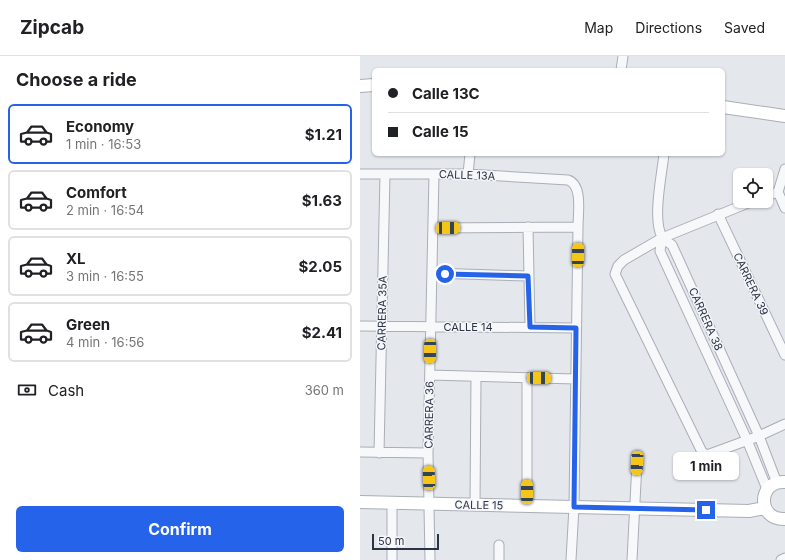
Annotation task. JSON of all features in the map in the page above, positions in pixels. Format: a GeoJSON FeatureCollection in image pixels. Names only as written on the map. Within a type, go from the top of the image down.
{"type":"FeatureCollection","features":[{"type":"Feature","properties":{"kind":"street"},"geometry":{"type":"LineString","coordinates":[[621,68],[623,56]]}},
{"type":"Feature","properties":{"kind":"street"},"geometry":{"type":"LineString","coordinates":[[360,86],[372,85]]}},
{"type":"Feature","properties":{"kind":"street"},"geometry":{"type":"LineString","coordinates":[[725,107],[785,116]]}},
{"type":"Feature","properties":{"kind":"street"},"geometry":{"type":"LineString","coordinates":[[468,174],[470,156]]}},
{"type":"Feature","properties":{"kind":"street"},"geometry":{"type":"LineString","coordinates":[[664,156],[658,212],[658,224],[662,238],[660,251],[747,440],[776,485],[763,500],[765,508],[773,517],[785,519]]}},
{"type":"Feature","properties":{"kind":"street"},"geometry":{"type":"LineString","coordinates":[[785,169],[778,192],[785,208]]}},
{"type":"Feature","properties":{"kind":"street","name":"CALLE 13A"},"geometry":{"type":"LineString","coordinates":[[360,174],[468,174],[573,181],[577,188],[578,226]]}},
{"type":"Feature","properties":{"kind":"street","name":"CARRERA 35A"},"geometry":{"type":"LineString","coordinates":[[379,453],[385,174]]}},
{"type":"Feature","properties":{"kind":"street","name":"CARRERA 36"},"geometry":{"type":"LineString","coordinates":[[430,560],[428,453],[434,174]]}},
{"type":"Feature","properties":{"kind":"street"},"geometry":{"type":"LineString","coordinates":[[773,194],[778,192]]}},
{"type":"Feature","properties":{"kind":"street"},"geometry":{"type":"LineString","coordinates":[[734,208],[662,238],[624,260],[618,266],[616,274],[702,452],[707,455],[759,436],[785,424]]}},
{"type":"Feature","properties":{"kind":"street","name":"CARRERA 39"},"geometry":{"type":"LineString","coordinates":[[718,214],[785,355]]}},
{"type":"Feature","properties":{"kind":"street"},"geometry":{"type":"LineString","coordinates":[[433,228],[578,226],[574,507],[571,560]]}},
{"type":"Feature","properties":{"kind":"street"},"geometry":{"type":"LineString","coordinates":[[528,227],[530,327]]}},
{"type":"Feature","properties":{"kind":"street","name":"CARRERA 38"},"geometry":{"type":"LineString","coordinates":[[662,238],[672,245],[759,436],[776,485]]}},
{"type":"Feature","properties":{"kind":"street"},"geometry":{"type":"LineString","coordinates":[[432,274],[528,276]]}},
{"type":"Feature","properties":{"kind":"street","name":"CALLE 14"},"geometry":{"type":"LineString","coordinates":[[360,326],[576,328]]}},
{"type":"Feature","properties":{"kind":"street"},"geometry":{"type":"LineString","coordinates":[[430,375],[576,379]]}},
{"type":"Feature","properties":{"kind":"street"},"geometry":{"type":"LineString","coordinates":[[475,504],[476,376]]}},
{"type":"Feature","properties":{"kind":"street"},"geometry":{"type":"LineString","coordinates":[[527,378],[527,506]]}},
{"type":"Feature","properties":{"kind":"street"},"geometry":{"type":"LineString","coordinates":[[360,452],[428,453]]}},
{"type":"Feature","properties":{"kind":"street"},"geometry":{"type":"LineString","coordinates":[[632,560],[637,463]]}},
{"type":"Feature","properties":{"kind":"street","name":"CALLE 15"},"geometry":{"type":"LineString","coordinates":[[360,502],[749,511],[765,508]]}},
{"type":"Feature","properties":{"kind":"street"},"geometry":{"type":"LineString","coordinates":[[392,503],[392,560]]}},
{"type":"Feature","properties":{"kind":"street"},"geometry":{"type":"LineString","coordinates":[[499,545],[499,560]]}},
{"type":"Feature","properties":{"kind":"street"},"geometry":{"type":"LineString","coordinates":[[781,560],[785,558]]}},
{"type":"Feature","properties":{"kind":"route"},"geometry":{"type":"LineString","coordinates":[[445,274],[528,276],[530,327],[576,328],[574,507],[706,510]]}}]}
